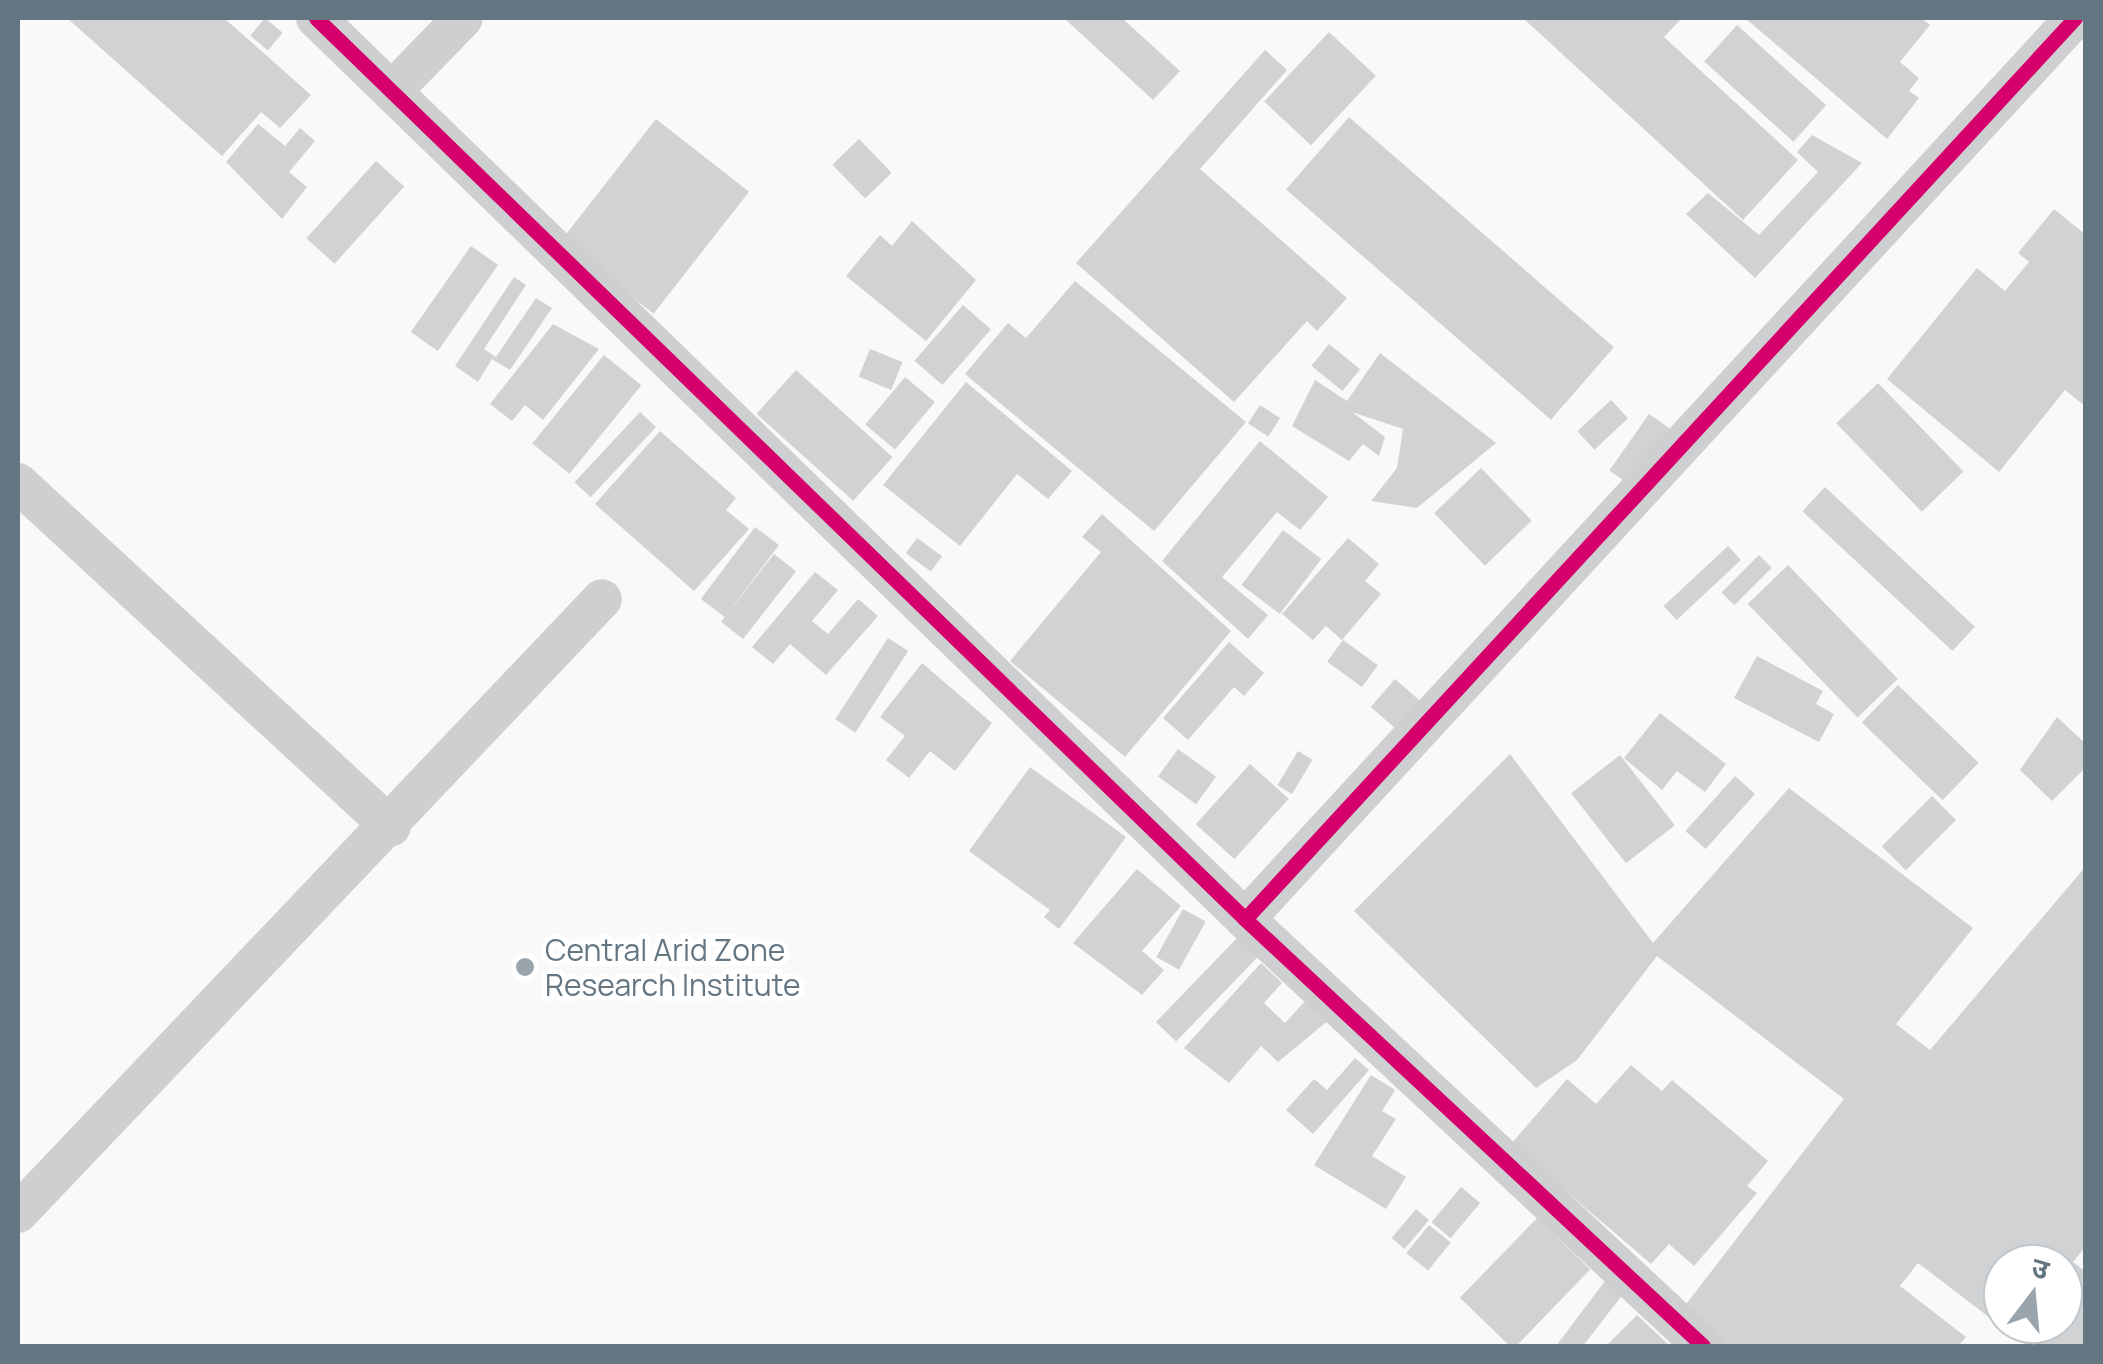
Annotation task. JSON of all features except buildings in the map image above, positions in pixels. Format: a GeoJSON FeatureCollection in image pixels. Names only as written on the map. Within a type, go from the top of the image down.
{"type":"FeatureCollection","features":[{"type":"Feature","properties":{"kind":"street"},"geometry":{"type":"LineString","coordinates":[[316,18],[1245,919],[1703,1346]]}},
{"type":"Feature","properties":{"kind":"street"},"geometry":{"type":"LineString","coordinates":[[393,90],[463,18]]}},
{"type":"Feature","properties":{"kind":"street"},"geometry":{"type":"LineString","coordinates":[[1245,919],[2075,18]]}},
{"type":"Feature","properties":{"kind":"street"},"geometry":{"type":"LineString","coordinates":[[18,483],[391,827]]}},
{"type":"Feature","properties":{"kind":"street"},"geometry":{"type":"LineString","coordinates":[[18,1213],[391,827],[602,599]]}},
{"type":"Feature","properties":{"kind":"cycle path"},"geometry":{"type":"LineString","coordinates":[[316,18],[1245,919],[1703,1346]]}},
{"type":"Feature","properties":{"kind":"cycle path"},"geometry":{"type":"LineString","coordinates":[[1245,919],[2075,18]]}},
{"type":"Feature","properties":{"kind":"place","name":"Central Arid Zone Research Institute"},"geometry":{"type":"Point","coordinates":[525,967]}}]}
